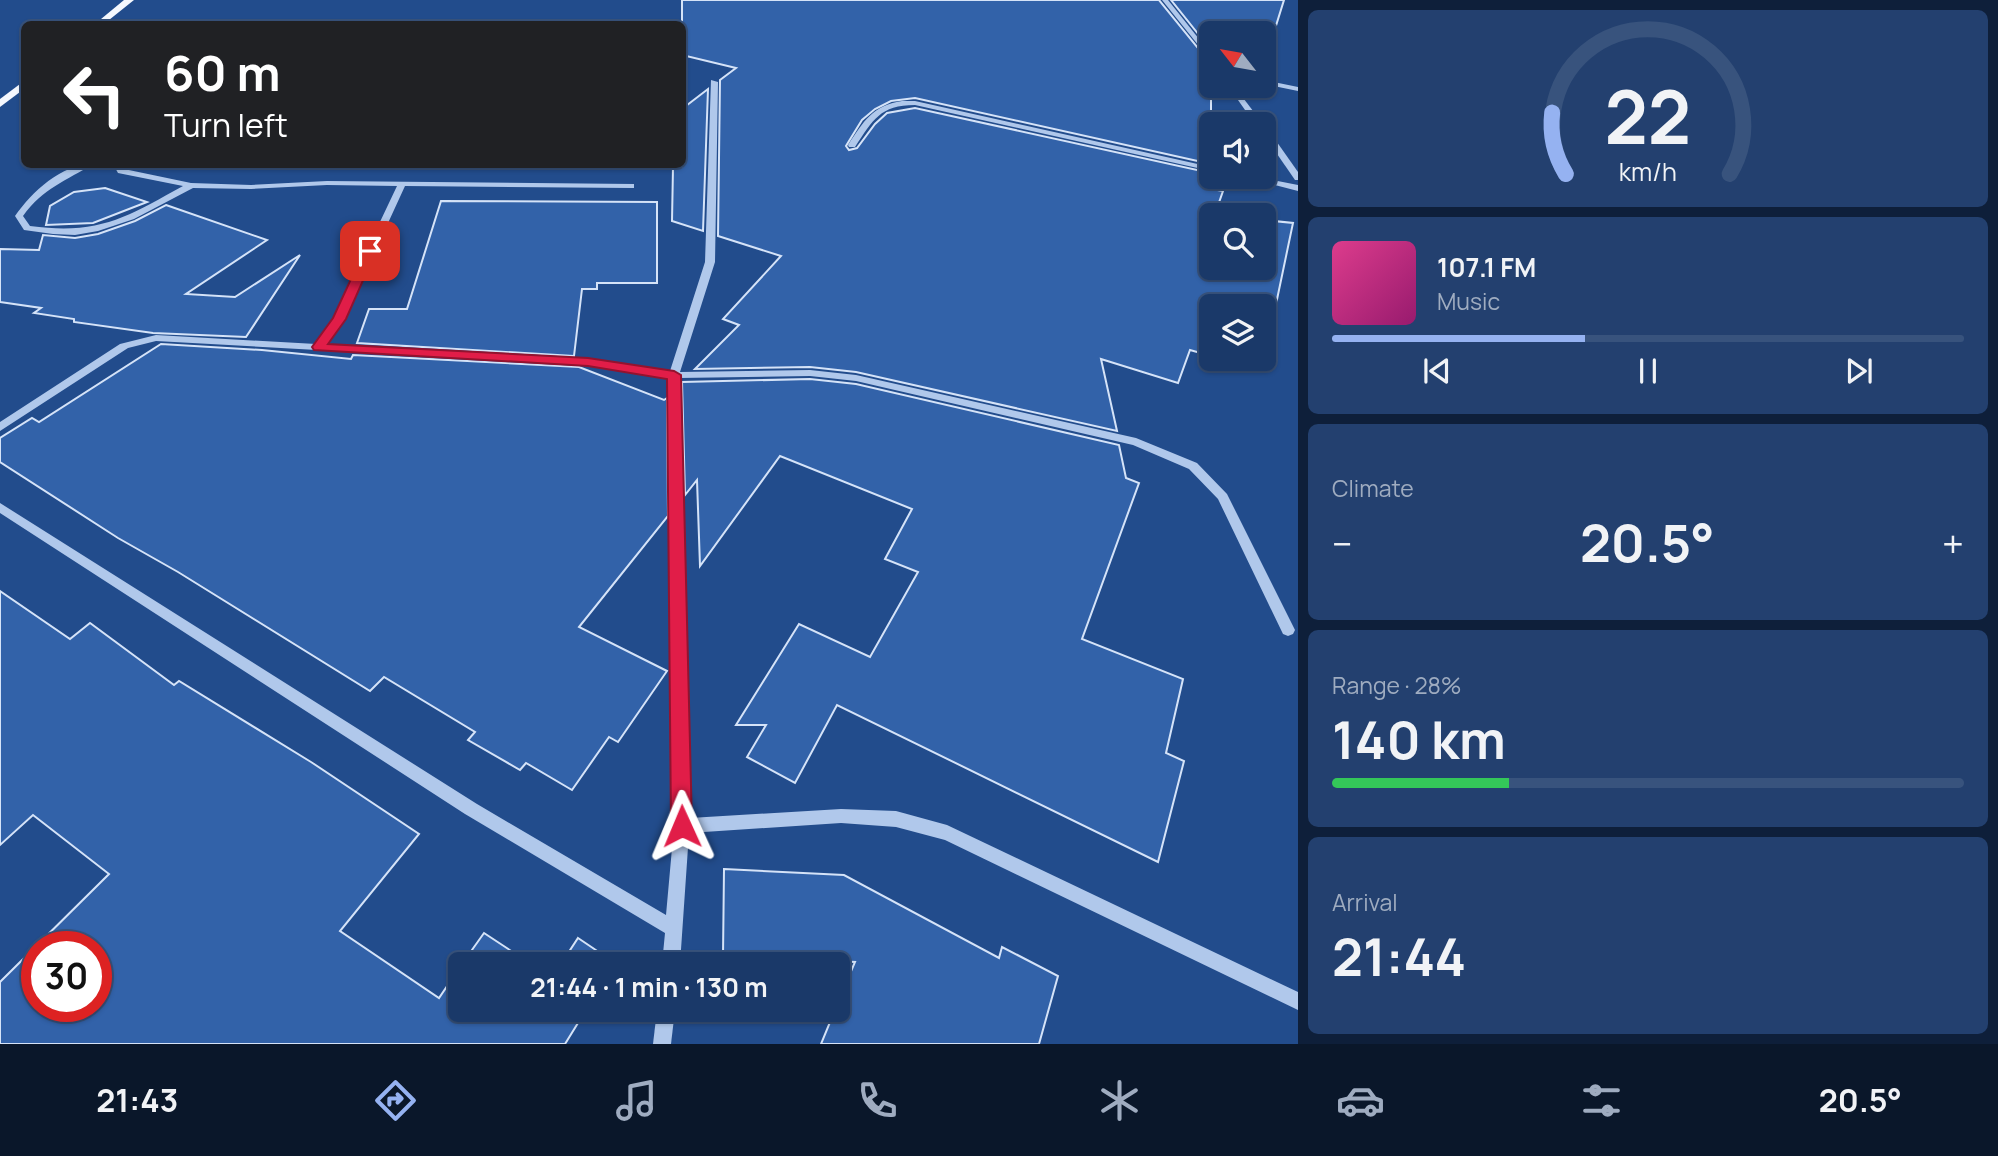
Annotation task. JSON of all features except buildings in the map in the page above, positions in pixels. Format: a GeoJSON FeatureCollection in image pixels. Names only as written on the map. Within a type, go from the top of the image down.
{"type":"FeatureCollection","features":[{"type":"Feature","properties":{"kind":"main road"},"geometry":{"type":"LineString","coordinates":[[103,21],[130,0]]}},
{"type":"Feature","properties":{"kind":"main road"},"geometry":{"type":"LineString","coordinates":[[0,104],[21,86]]}},
{"type":"Feature","properties":{"kind":"street"},"geometry":{"type":"LineString","coordinates":[[1165,0],[1199,44]]}},
{"type":"Feature","properties":{"kind":"street"},"geometry":{"type":"LineString","coordinates":[[672,952],[682,826],[674,375],[710,262],[714,82]]}},
{"type":"Feature","properties":{"kind":"street"},"geometry":{"type":"LineString","coordinates":[[1276,84],[1298,89]]}},
{"type":"Feature","properties":{"kind":"street"},"geometry":{"type":"LineString","coordinates":[[852,145],[875,111],[894,102],[915,103],[1199,166]]}},
{"type":"Feature","properties":{"kind":"street"},"geometry":{"type":"LineString","coordinates":[[1276,147],[1298,178]]}},
{"type":"Feature","properties":{"kind":"street"},"geometry":{"type":"LineString","coordinates":[[80,168],[60,177],[31,198],[19,216],[27,228],[55,233],[83,233],[120,223],[191,185]]}},
{"type":"Feature","properties":{"kind":"street"},"geometry":{"type":"LineString","coordinates":[[119,168],[121,171],[191,185],[631,186]]}},
{"type":"Feature","properties":{"kind":"street"},"geometry":{"type":"LineString","coordinates":[[1276,183],[1298,188]]}},
{"type":"Feature","properties":{"kind":"street"},"geometry":{"type":"LineString","coordinates":[[319,347],[339,319],[402,184]]}},
{"type":"Feature","properties":{"kind":"street"},"geometry":{"type":"LineString","coordinates":[[0,427],[135,341],[156,338],[588,362],[674,375],[810,373],[856,378],[1136,442],[1193,466],[1223,497],[1288,630]]}},
{"type":"Feature","properties":{"kind":"street"},"geometry":{"type":"LineString","coordinates":[[0,507],[471,809],[674,929]]}},
{"type":"Feature","properties":{"kind":"street"},"geometry":{"type":"LineString","coordinates":[[682,826],[841,816],[896,819],[947,833],[1298,1001]]}},
{"type":"Feature","properties":{"kind":"street"},"geometry":{"type":"LineString","coordinates":[[662,1044],[665,1022]]}},
{"type":"Feature","properties":{"kind":"route"},"geometry":{"type":"LineString","coordinates":[[370,251],[339,319],[319,347],[588,362],[674,375],[682,826]]}}]}
